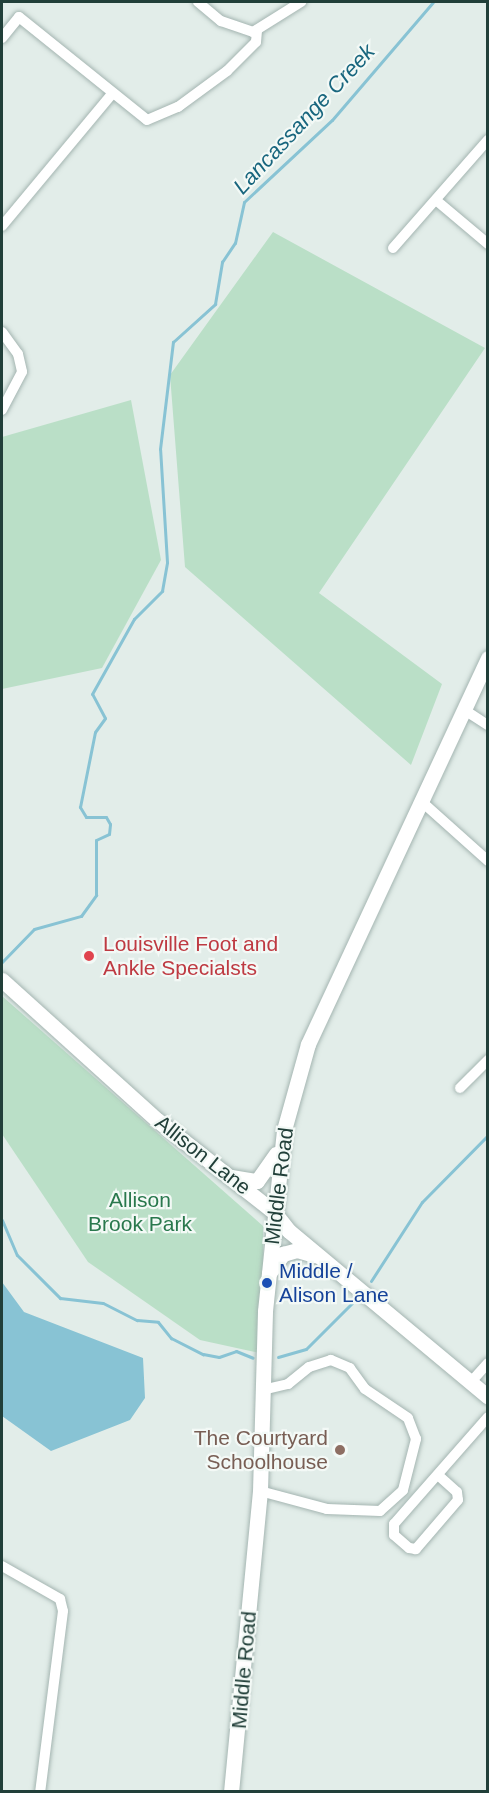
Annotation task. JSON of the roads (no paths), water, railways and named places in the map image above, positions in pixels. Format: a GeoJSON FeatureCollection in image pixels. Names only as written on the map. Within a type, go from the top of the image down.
{"type":"FeatureCollection","features":[{"type":"Feature","properties":{"kind":"main road","name":"Middle Road"},"geometry":{"type":"LineString","coordinates":[[231,1791],[260,1491],[268,1279],[282,1143],[308,1044],[488,658]]}},
{"type":"Feature","properties":{"kind":"main road","name":"Allison Lane"},"geometry":{"type":"LineString","coordinates":[[2,981],[157,1120],[274,1212],[325,1261],[488,1397]]}},
{"type":"Feature","properties":{"kind":"main road"},"geometry":{"type":"LineString","coordinates":[[229,1176],[256,1181],[282,1143]]}},
{"type":"Feature","properties":{"kind":"main road"},"geometry":{"type":"LineString","coordinates":[[268,1279],[283,1254],[297,1250],[325,1261]]}},
{"type":"Feature","properties":{"kind":"street"},"geometry":{"type":"LineString","coordinates":[[198,2],[229,25],[255,31],[301,2]]}},
{"type":"Feature","properties":{"kind":"street"},"geometry":{"type":"LineString","coordinates":[[2,38],[19,17],[111,95],[147,120],[162,117],[227,71],[256,42],[255,31]]}},
{"type":"Feature","properties":{"kind":"street"},"geometry":{"type":"LineString","coordinates":[[2,226],[111,95]]}},
{"type":"Feature","properties":{"kind":"street"},"geometry":{"type":"LineString","coordinates":[[393,248],[437,201],[488,140]]}},
{"type":"Feature","properties":{"kind":"street"},"geometry":{"type":"LineString","coordinates":[[437,201],[488,244]]}},
{"type":"Feature","properties":{"kind":"street"},"geometry":{"type":"LineString","coordinates":[[2,332],[18,354],[22,372],[2,410]]}},
{"type":"Feature","properties":{"kind":"street"},"geometry":{"type":"LineString","coordinates":[[464,709],[488,724]]}},
{"type":"Feature","properties":{"kind":"street"},"geometry":{"type":"LineString","coordinates":[[421,801],[488,861]]}},
{"type":"Feature","properties":{"kind":"street"},"geometry":{"type":"LineString","coordinates":[[460,1088],[488,1060]]}},
{"type":"Feature","properties":{"kind":"street"},"geometry":{"type":"LineString","coordinates":[[260,1491],[327,1509],[380,1511],[403,1491],[416,1439],[408,1418],[365,1389],[350,1368],[331,1360],[309,1367],[288,1384],[263,1390]]}},
{"type":"Feature","properties":{"kind":"street"},"geometry":{"type":"LineString","coordinates":[[470,1383],[488,1363]]}},
{"type":"Feature","properties":{"kind":"street"},"geometry":{"type":"LineString","coordinates":[[439,1476],[458,1500],[416,1549],[409,1548],[393,1528],[488,1417]]}},
{"type":"Feature","properties":{"kind":"street"},"geometry":{"type":"LineString","coordinates":[[2,1566],[60,1599],[63,1611],[40,1791]]}},
{"type":"Feature","properties":{"kind":"water"},"geometry":{"type":"Polygon","coordinates":[[[2,1282],[24,1312],[143,1358],[145,1398],[130,1420],[51,1451],[2,1416],[2,1282]]]}},
{"type":"Feature","properties":{"kind":"waterway","name":"Lancassange Creek"},"geometry":{"type":"LineString","coordinates":[[2,962],[34,929],[81,916],[96,895],[96,840],[109,834],[110,824],[106,817],[86,817],[80,807],[95,732],[105,718],[92,694],[134,619],[162,591],[167,562],[160,449],[173,342],[215,304],[222,262],[235,243],[244,202],[332,120],[433,2]]}},
{"type":"Feature","properties":{"kind":"waterway","name":"Lancassange Creek"},"geometry":{"type":"LineString","coordinates":[[371,1281],[422,1202],[488,1135]]}},
{"type":"Feature","properties":{"kind":"waterway","name":"Lancassange Creek"},"geometry":{"type":"LineString","coordinates":[[2,1220],[17,1255],[60,1298],[103,1303],[137,1320],[158,1322],[171,1338],[203,1354],[219,1357],[236,1351],[253,1358]]}},
{"type":"Feature","properties":{"kind":"waterway","name":"Lancassange Creek"},"geometry":{"type":"LineString","coordinates":[[278,1357],[306,1349],[355,1300]]}},
{"type":"Feature","properties":{"kind":"place","name":"Louisville Foot and Ankle Specialsts"},"geometry":{"type":"Point","coordinates":[89,956]}},
{"type":"Feature","properties":{"kind":"place","name":"Middle / Alison Lane"},"geometry":{"type":"Point","coordinates":[267,1283]}},
{"type":"Feature","properties":{"kind":"place","name":"The Courtyard Schoolhouse"},"geometry":{"type":"Point","coordinates":[340,1450]}},
{"type":"Feature","properties":{"kind":"park label","name":"Allison Brook Park"},"geometry":{"type":"Point","coordinates":[140,1212]}}]}
